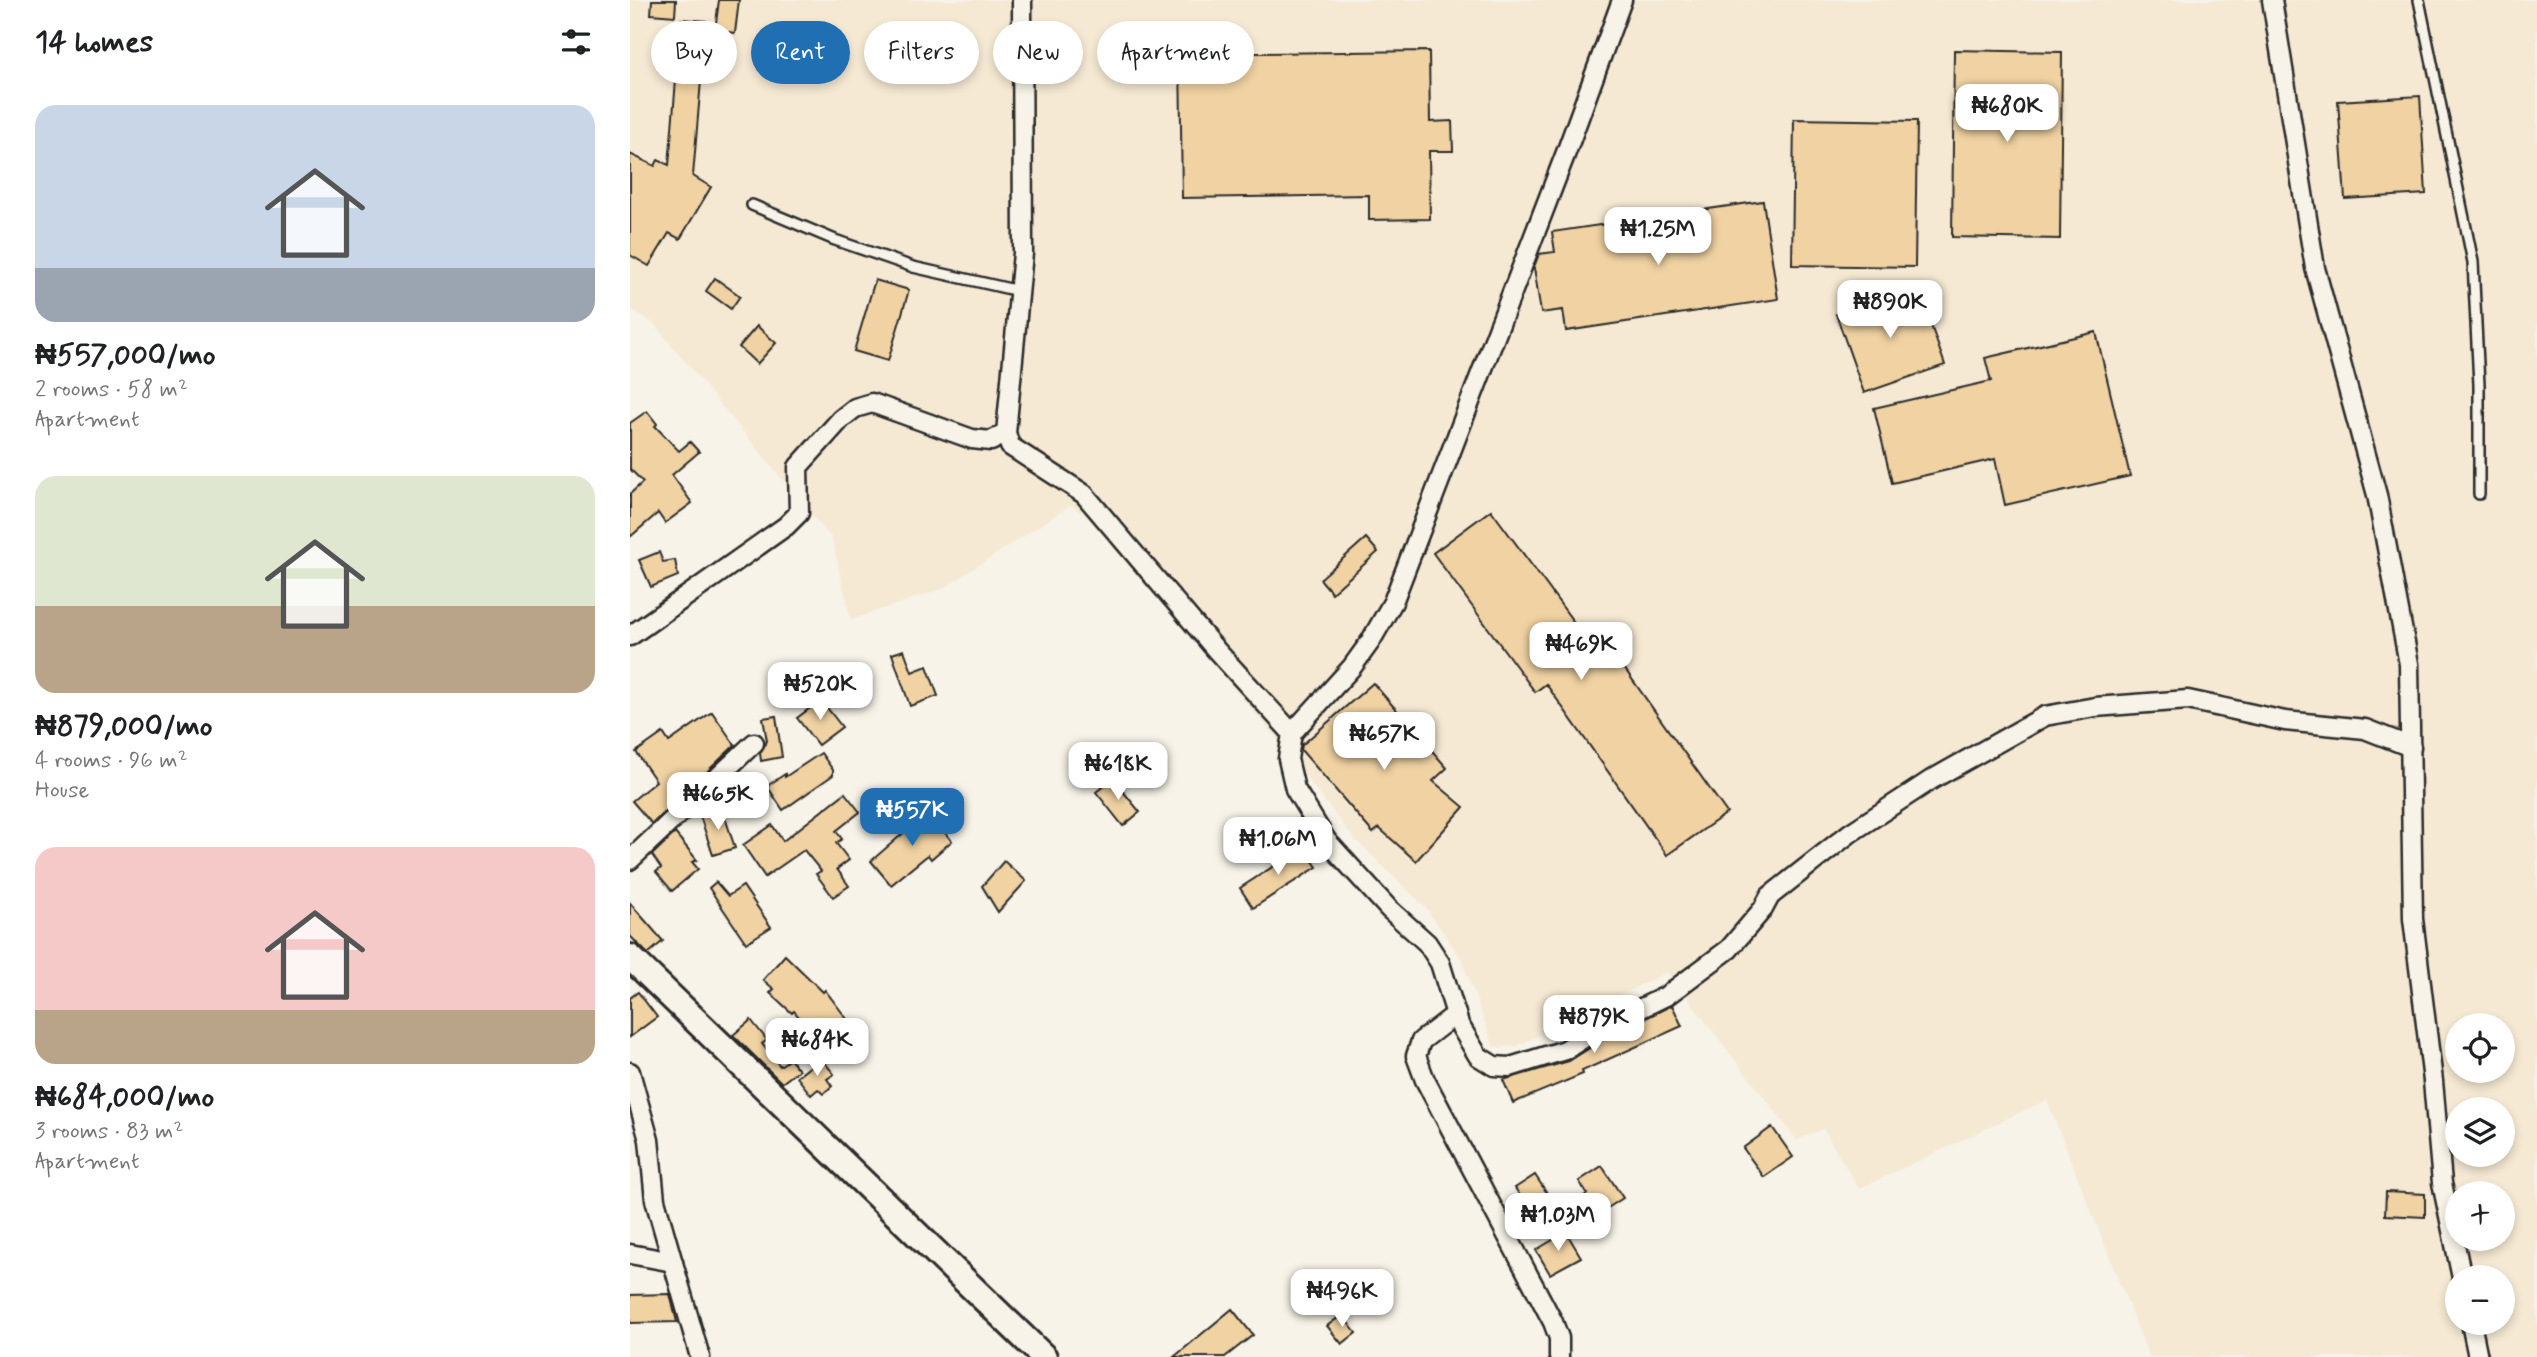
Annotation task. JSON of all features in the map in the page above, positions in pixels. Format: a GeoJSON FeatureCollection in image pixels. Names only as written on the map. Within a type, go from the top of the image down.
{"type":"FeatureCollection","features":[{"type":"Feature","properties":{"kind":"street"},"geometry":{"type":"LineString","coordinates":[[1022,0],[1023,253],[1006,433],[1010,446],[1084,494],[1217,652],[1292,733]]}},
{"type":"Feature","properties":{"kind":"street"},"geometry":{"type":"LineString","coordinates":[[1622,0],[1393,602],[1352,667],[1292,733],[1288,759],[1295,789],[1326,840],[1389,909],[1427,943],[1440,963],[1458,1024],[1478,1056],[1494,1066],[1510,1067],[1565,1050],[1598,1029],[1666,996],[1729,949],[1763,909],[1770,896],[1850,834],[1931,780],[2045,716],[2095,707],[2188,700],[2286,721],[2365,729],[2411,747]]}},
{"type":"Feature","properties":{"kind":"street"},"geometry":{"type":"LineString","coordinates":[[2272,0],[2315,268],[2377,495],[2409,664],[2413,919],[2434,1081],[2442,1183],[2459,1265]]}},
{"type":"Feature","properties":{"kind":"street"},"geometry":{"type":"LineString","coordinates":[[630,636],[786,526],[799,513],[798,467],[841,419],[855,408],[872,403],[972,439],[991,440],[1006,433]]}},
{"type":"Feature","properties":{"kind":"street"},"geometry":{"type":"LineString","coordinates":[[630,860],[754,743]]}},
{"type":"Feature","properties":{"kind":"street"},"geometry":{"type":"LineString","coordinates":[[630,957],[1044,1357]]}},
{"type":"Feature","properties":{"kind":"street"},"geometry":{"type":"LineString","coordinates":[[1456,1014],[1422,1041],[1416,1056],[1425,1080],[1553,1322],[1559,1338],[1559,1357]]}},
{"type":"Feature","properties":{"kind":"street"},"geometry":{"type":"LineString","coordinates":[[630,1072],[649,1140],[655,1200],[700,1357]]}},
{"type":"Feature","properties":{"kind":"street"},"geometry":{"type":"LineString","coordinates":[[630,1133],[649,1140]]}},
{"type":"Feature","properties":{"kind":"street"},"geometry":{"type":"LineString","coordinates":[[630,1254],[673,1262]]}},
{"type":"Feature","properties":{"kind":"street"},"geometry":{"type":"LineString","coordinates":[[2473,1335],[2478,1357]]}},
{"type":"Feature","properties":{"kind":"lane"},"geometry":{"type":"LineString","coordinates":[[2419,0],[2473,262],[2479,385],[2479,494]]}},
{"type":"Feature","properties":{"kind":"lane"},"geometry":{"type":"LineString","coordinates":[[752,205],[835,240],[913,267],[1019,291]]}},
{"type":"Feature","properties":{"kind":"shaded area"},"geometry":{"type":"Polygon","coordinates":[[[630,0],[2537,0],[2537,1357],[2149,1357],[2047,1100],[1859,1189],[1823,1129],[1797,1140],[1667,972],[1517,1046],[1494,1047],[1461,958],[1426,908],[1351,835],[1273,734],[1089,519],[1071,505],[944,588],[851,620],[832,539],[653,323],[630,308],[630,0]]]}},
{"type":"Feature","properties":{"kind":"building"},"geometry":{"type":"Polygon","coordinates":[[[652,0],[676,0],[675,16],[651,14],[652,0]]]}},
{"type":"Feature","properties":{"kind":"building"},"geometry":{"type":"Polygon","coordinates":[[[719,0],[739,0],[736,21],[716,21],[719,0]]]}},
{"type":"Feature","properties":{"kind":"building"},"geometry":{"type":"Polygon","coordinates":[[[1954,50],[2062,52],[2060,239],[1952,237],[1954,50]]]}},
{"type":"Feature","properties":{"kind":"building"},"geometry":{"type":"Polygon","coordinates":[[[1429,51],[1430,122],[1452,121],[1453,151],[1429,151],[1430,219],[1369,220],[1369,195],[1182,198],[1180,84],[1254,84],[1254,53],[1429,51]]]}},
{"type":"Feature","properties":{"kind":"building"},"geometry":{"type":"Polygon","coordinates":[[[676,84],[701,84],[693,176],[711,187],[680,239],[669,233],[649,266],[630,255],[630,154],[655,166],[658,160],[669,165],[676,84]]]}},
{"type":"Feature","properties":{"kind":"building"},"geometry":{"type":"Polygon","coordinates":[[[2420,96],[2426,194],[2345,199],[2338,101],[2420,96]]]}},
{"type":"Feature","properties":{"kind":"building"},"geometry":{"type":"Polygon","coordinates":[[[1794,119],[1917,121],[1915,267],[1792,265],[1794,119]]]}},
{"type":"Feature","properties":{"kind":"building"},"geometry":{"type":"Polygon","coordinates":[[[1763,201],[1778,299],[1566,331],[1563,310],[1541,313],[1534,267],[1539,254],[1555,252],[1552,232],[1763,201]]]}},
{"type":"Feature","properties":{"kind":"building"},"geometry":{"type":"Polygon","coordinates":[[[715,278],[740,296],[731,309],[706,291],[715,278]]]}},
{"type":"Feature","properties":{"kind":"building"},"geometry":{"type":"Polygon","coordinates":[[[875,280],[909,290],[888,361],[854,351],[875,280]]]}},
{"type":"Feature","properties":{"kind":"building"},"geometry":{"type":"Polygon","coordinates":[[[1917,286],[1945,365],[1864,393],[1836,314],[1917,286]]]}},
{"type":"Feature","properties":{"kind":"building"},"geometry":{"type":"Polygon","coordinates":[[[757,326],[776,343],[757,364],[739,347],[757,326]]]}},
{"type":"Feature","properties":{"kind":"building"},"geometry":{"type":"Polygon","coordinates":[[[2096,332],[2130,476],[2005,505],[1995,459],[1892,483],[1874,408],[1991,381],[1985,358],[2096,332]]]}},
{"type":"Feature","properties":{"kind":"building"},"geometry":{"type":"Polygon","coordinates":[[[647,411],[657,424],[655,426],[679,451],[690,442],[699,452],[672,475],[692,503],[665,523],[658,513],[630,537],[630,494],[643,482],[630,469],[630,423],[647,411]]]}},
{"type":"Feature","properties":{"kind":"building"},"geometry":{"type":"Polygon","coordinates":[[[1491,510],[1601,659],[1612,651],[1727,813],[1667,855],[1546,684],[1535,692],[1433,553],[1491,510]]]}},
{"type":"Feature","properties":{"kind":"building"},"geometry":{"type":"Polygon","coordinates":[[[1366,538],[1378,552],[1332,593],[1320,579],[1366,538]]]}},
{"type":"Feature","properties":{"kind":"building"},"geometry":{"type":"Polygon","coordinates":[[[659,552],[663,562],[675,560],[678,576],[651,587],[639,560],[659,552]]]}},
{"type":"Feature","properties":{"kind":"building"},"geometry":{"type":"Polygon","coordinates":[[[904,650],[912,672],[927,666],[938,696],[910,706],[892,654],[904,650]]]}},
{"type":"Feature","properties":{"kind":"building"},"geometry":{"type":"Polygon","coordinates":[[[1373,683],[1447,768],[1433,781],[1464,807],[1416,861],[1379,828],[1373,833],[1301,750],[1302,745],[1373,683]]]}},
{"type":"Feature","properties":{"kind":"building"},"geometry":{"type":"Polygon","coordinates":[[[821,700],[842,727],[818,745],[797,718],[821,700]]]}},
{"type":"Feature","properties":{"kind":"building"},"geometry":{"type":"Polygon","coordinates":[[[712,712],[735,745],[652,824],[632,801],[656,781],[636,752],[663,733],[669,742],[712,712]]]}},
{"type":"Feature","properties":{"kind":"building"},"geometry":{"type":"Polygon","coordinates":[[[776,716],[782,757],[761,761],[760,753],[767,741],[763,718],[776,716]]]}},
{"type":"Feature","properties":{"kind":"building"},"geometry":{"type":"Polygon","coordinates":[[[821,753],[833,770],[833,775],[783,810],[767,786],[821,753]]]}},
{"type":"Feature","properties":{"kind":"building"},"geometry":{"type":"Polygon","coordinates":[[[1113,779],[1140,812],[1123,826],[1096,792],[1113,779]]]}},
{"type":"Feature","properties":{"kind":"building"},"geometry":{"type":"Polygon","coordinates":[[[845,793],[860,812],[836,831],[842,839],[836,843],[849,860],[837,869],[849,886],[833,897],[816,874],[821,871],[804,850],[765,877],[743,845],[772,825],[783,841],[845,793]]]}},
{"type":"Feature","properties":{"kind":"building"},"geometry":{"type":"Polygon","coordinates":[[[722,808],[735,848],[713,855],[700,816],[722,808]]]}},
{"type":"Feature","properties":{"kind":"building"},"geometry":{"type":"Polygon","coordinates":[[[927,811],[952,841],[931,859],[928,855],[891,885],[871,861],[927,811]]]}},
{"type":"Feature","properties":{"kind":"building"},"geometry":{"type":"Polygon","coordinates":[[[675,833],[697,860],[692,862],[698,869],[672,891],[656,872],[661,868],[652,855],[675,833]]]}},
{"type":"Feature","properties":{"kind":"building"},"geometry":{"type":"Polygon","coordinates":[[[1303,847],[1317,867],[1253,908],[1240,888],[1303,847]]]}},
{"type":"Feature","properties":{"kind":"building"},"geometry":{"type":"Polygon","coordinates":[[[1004,861],[1026,881],[998,912],[982,886],[1004,861]]]}},
{"type":"Feature","properties":{"kind":"building"},"geometry":{"type":"Polygon","coordinates":[[[716,882],[728,896],[743,886],[771,927],[746,943],[709,888],[716,882]]]}},
{"type":"Feature","properties":{"kind":"building"},"geometry":{"type":"Polygon","coordinates":[[[630,903],[663,941],[648,954],[630,936],[630,903]]]}},
{"type":"Feature","properties":{"kind":"building"},"geometry":{"type":"Polygon","coordinates":[[[785,955],[823,992],[825,990],[847,1019],[818,1041],[794,1011],[792,1013],[770,993],[774,989],[763,980],[785,955]]]}},
{"type":"Feature","properties":{"kind":"building"},"geometry":{"type":"Polygon","coordinates":[[[638,992],[657,1017],[630,1037],[630,998],[638,992]]]}},
{"type":"Feature","properties":{"kind":"building"},"geometry":{"type":"Polygon","coordinates":[[[1672,1005],[1682,1026],[1582,1071],[1583,1074],[1513,1103],[1503,1080],[1569,1061],[1604,1039],[1672,1005]]]}},
{"type":"Feature","properties":{"kind":"building"},"geometry":{"type":"Polygon","coordinates":[[[751,1020],[767,1040],[762,1044],[780,1066],[790,1059],[799,1070],[782,1083],[733,1035],[751,1020]]]}},
{"type":"Feature","properties":{"kind":"building"},"geometry":{"type":"Polygon","coordinates":[[[821,1058],[834,1074],[827,1079],[832,1086],[823,1094],[818,1089],[811,1095],[797,1077],[821,1058]]]}},
{"type":"Feature","properties":{"kind":"building"},"geometry":{"type":"Polygon","coordinates":[[[1772,1127],[1793,1157],[1764,1177],[1743,1148],[1772,1127]]]}},
{"type":"Feature","properties":{"kind":"building"},"geometry":{"type":"Polygon","coordinates":[[[1602,1166],[1623,1198],[1597,1215],[1584,1196],[1587,1194],[1579,1181],[1602,1166]]]}},
{"type":"Feature","properties":{"kind":"building"},"geometry":{"type":"Polygon","coordinates":[[[1535,1175],[1547,1193],[1527,1206],[1515,1188],[1535,1175]]]}},
{"type":"Feature","properties":{"kind":"building"},"geometry":{"type":"Polygon","coordinates":[[[2386,1192],[2425,1194],[2425,1217],[2385,1215],[2386,1192]]]}},
{"type":"Feature","properties":{"kind":"building"},"geometry":{"type":"Polygon","coordinates":[[[1566,1232],[1581,1257],[1550,1274],[1536,1250],[1566,1232]]]}},
{"type":"Feature","properties":{"kind":"building"},"geometry":{"type":"Polygon","coordinates":[[[670,1294],[677,1322],[630,1323],[630,1295],[670,1294]]]}},
{"type":"Feature","properties":{"kind":"building"},"geometry":{"type":"Polygon","coordinates":[[[1232,1309],[1253,1335],[1225,1357],[1174,1357],[1232,1309]]]}},
{"type":"Feature","properties":{"kind":"building"},"geometry":{"type":"Polygon","coordinates":[[[1342,1315],[1356,1333],[1342,1344],[1327,1326],[1342,1315]]]}}]}
